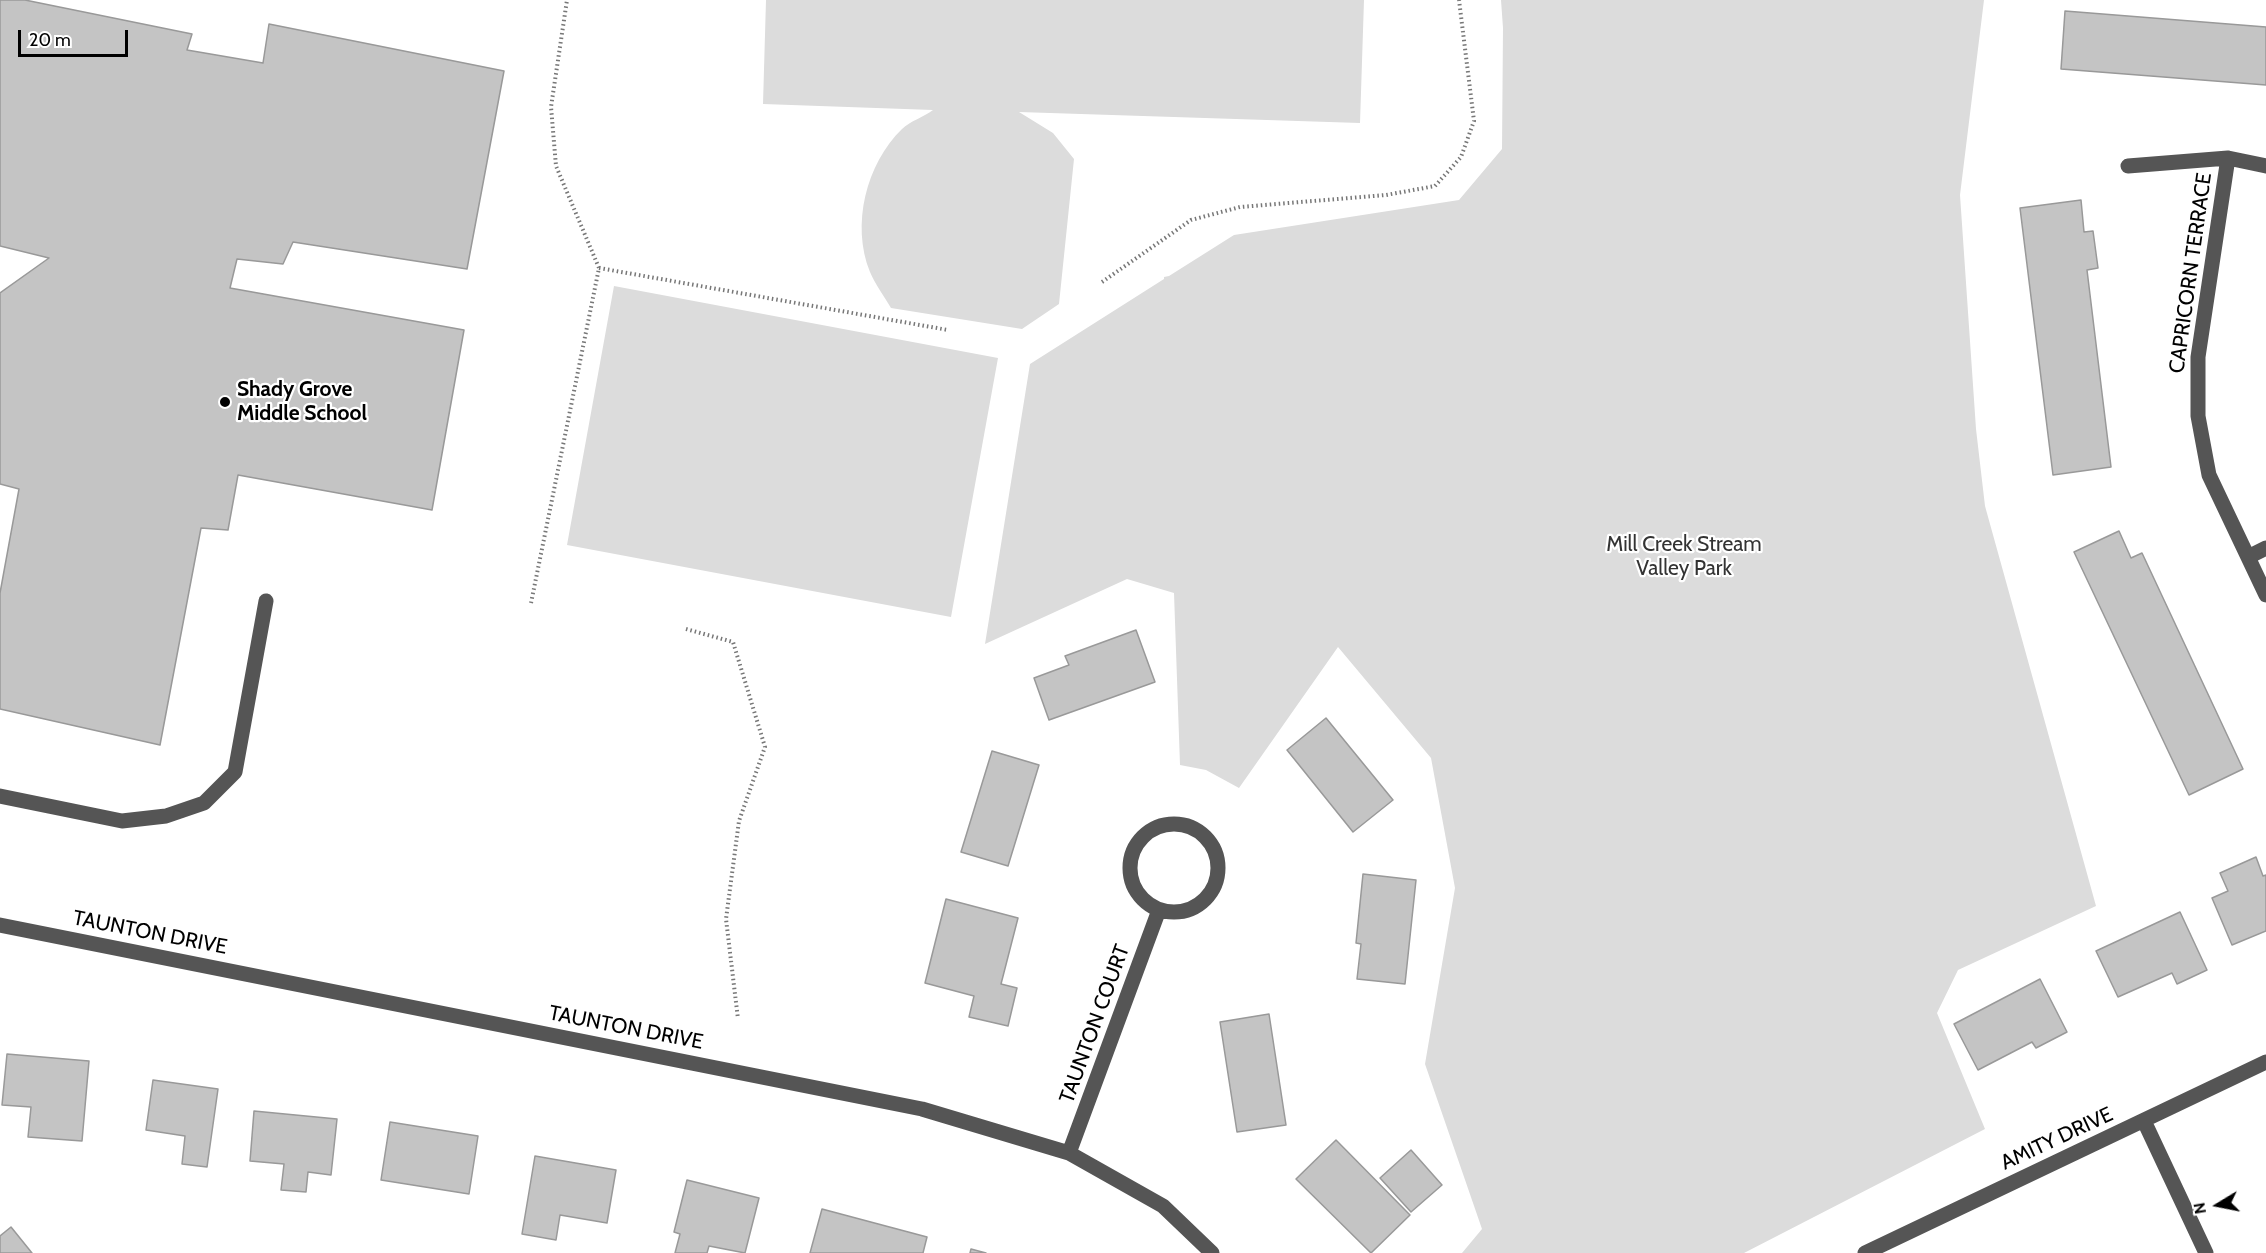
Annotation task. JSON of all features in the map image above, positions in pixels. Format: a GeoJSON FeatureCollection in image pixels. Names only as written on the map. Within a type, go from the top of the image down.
{"type":"FeatureCollection","features":[{"type":"Feature","properties":{"kind":"street","name":"CAPRICORN TERRACE"},"geometry":{"type":"LineString","coordinates":[[2128,166],[2228,158],[2266,166]]}},
{"type":"Feature","properties":{"kind":"street","name":"CAPRICORN TERRACE"},"geometry":{"type":"LineString","coordinates":[[2228,158],[2198,357],[2198,416],[2209,475],[2266,595]]}},
{"type":"Feature","properties":{"kind":"street"},"geometry":{"type":"LineString","coordinates":[[2248,557],[2266,548]]}},
{"type":"Feature","properties":{"kind":"street"},"geometry":{"type":"LineString","coordinates":[[0,796],[122,821],[166,816],[204,803],[235,772],[266,601]]}},
{"type":"Feature","properties":{"kind":"street"},"geometry":{"type":"LineString","coordinates":[[1177,823],[1201,831],[1216,852],[1218,877],[1206,899],[1184,912],[1159,910],[1141,898],[1131,879],[1130,858],[1139,839],[1156,826],[1177,823]]}},
{"type":"Feature","properties":{"kind":"street","name":"TAUNTON COURT"},"geometry":{"type":"LineString","coordinates":[[1069,1153],[1159,910]]}},
{"type":"Feature","properties":{"kind":"street","name":"TAUNTON DRIVE"},"geometry":{"type":"LineString","coordinates":[[0,925],[922,1109],[1069,1153],[1163,1206],[1212,1253]]}},
{"type":"Feature","properties":{"kind":"street","name":"AMITY DRIVE"},"geometry":{"type":"LineString","coordinates":[[1865,1253],[2266,1062]]}},
{"type":"Feature","properties":{"kind":"street"},"geometry":{"type":"LineString","coordinates":[[2144,1121],[2206,1253]]}},
{"type":"Feature","properties":{"kind":"path"},"geometry":{"type":"LineString","coordinates":[[531,603],[599,268],[556,166],[551,107],[567,0]]}},
{"type":"Feature","properties":{"kind":"path"},"geometry":{"type":"LineString","coordinates":[[1102,282],[1191,220],[1240,207],[1386,195],[1435,186],[1461,157],[1474,121],[1459,0]]}},
{"type":"Feature","properties":{"kind":"path"},"geometry":{"type":"LineString","coordinates":[[599,268],[948,330]]}},
{"type":"Feature","properties":{"kind":"path"},"geometry":{"type":"LineString","coordinates":[[686,629],[732,642],[765,747],[739,821],[726,919],[738,1019]]}},
{"type":"Feature","properties":{"kind":"green space"},"geometry":{"type":"Polygon","coordinates":[[[766,0],[1364,0],[1360,123],[1019,112],[1053,133],[1074,159],[1059,304],[1022,329],[891,308],[870,272],[864,254],[862,215],[865,196],[879,160],[890,143],[905,126],[933,110],[763,104],[766,0]]]}},
{"type":"Feature","properties":{"kind":"green space","name":"Mill Creek Stream Valley Park"},"geometry":{"type":"Polygon","coordinates":[[[1501,0],[1984,0],[1960,195],[1976,429],[1985,506],[2096,906],[1958,970],[1937,1013],[1985,1129],[1744,1253],[1462,1253],[1482,1229],[1425,1064],[1455,888],[1431,758],[1338,647],[1239,788],[1206,770],[1180,765],[1174,593],[1127,579],[985,644],[1030,364],[1164,277],[1234,235],[1459,200],[1502,149],[1503,28],[1501,0]]]}},
{"type":"Feature","properties":{"kind":"green space"},"geometry":{"type":"Polygon","coordinates":[[[614,286],[998,358],[951,617],[567,545],[614,286]]]}},
{"type":"Feature","properties":{"kind":"building","name":"Shady Grove Middle School"},"geometry":{"type":"Polygon","coordinates":[[[0,0],[25,0],[192,34],[187,50],[263,63],[269,24],[504,71],[467,269],[293,242],[283,264],[237,259],[230,288],[464,330],[432,510],[238,475],[228,530],[201,528],[160,745],[0,709],[0,593],[19,489],[0,484],[0,293],[49,258],[0,246],[0,0]]]}},
{"type":"Feature","properties":{"kind":"building"},"geometry":{"type":"Polygon","coordinates":[[[2065,11],[2266,27],[2266,85],[2061,69],[2065,11]]]}},
{"type":"Feature","properties":{"kind":"building"},"geometry":{"type":"Polygon","coordinates":[[[2081,200],[2084,232],[2093,231],[2098,268],[2087,270],[2111,467],[2053,475],[2020,208],[2081,200]]]}},
{"type":"Feature","properties":{"kind":"building"},"geometry":{"type":"Polygon","coordinates":[[[2119,531],[2131,558],[2142,553],[2243,769],[2189,795],[2074,552],[2119,531]]]}},
{"type":"Feature","properties":{"kind":"building"},"geometry":{"type":"Polygon","coordinates":[[[1136,630],[1155,682],[1049,720],[1034,678],[1069,665],[1065,656],[1136,630]]]}},
{"type":"Feature","properties":{"kind":"building"},"geometry":{"type":"Polygon","coordinates":[[[1326,718],[1393,800],[1353,832],[1287,750],[1326,718]]]}},
{"type":"Feature","properties":{"kind":"building"},"geometry":{"type":"Polygon","coordinates":[[[992,751],[1039,765],[1008,866],[961,852],[992,751]]]}},
{"type":"Feature","properties":{"kind":"building"},"geometry":{"type":"Polygon","coordinates":[[[2256,857],[2263,876],[2266,875],[2266,931],[2232,945],[2212,898],[2228,891],[2220,873],[2256,857]]]}},
{"type":"Feature","properties":{"kind":"building"},"geometry":{"type":"Polygon","coordinates":[[[1363,874],[1416,880],[1405,984],[1357,979],[1361,944],[1356,943],[1363,874]]]}},
{"type":"Feature","properties":{"kind":"building"},"geometry":{"type":"Polygon","coordinates":[[[946,899],[1018,918],[1001,984],[1017,988],[1008,1026],[969,1017],[974,996],[925,983],[946,899]]]}},
{"type":"Feature","properties":{"kind":"building"},"geometry":{"type":"Polygon","coordinates":[[[2180,912],[2207,970],[2177,984],[2172,973],[2118,997],[2096,951],[2180,912]]]}},
{"type":"Feature","properties":{"kind":"building"},"geometry":{"type":"Polygon","coordinates":[[[2040,979],[2067,1032],[2036,1048],[2032,1042],[1978,1070],[1954,1024],[2040,979]]]}},
{"type":"Feature","properties":{"kind":"building"},"geometry":{"type":"Polygon","coordinates":[[[1269,1014],[1286,1125],[1237,1132],[1220,1022],[1269,1014]]]}},
{"type":"Feature","properties":{"kind":"building"},"geometry":{"type":"Polygon","coordinates":[[[7,1054],[89,1061],[82,1141],[28,1137],[31,1107],[2,1105],[7,1054]]]}},
{"type":"Feature","properties":{"kind":"building"},"geometry":{"type":"Polygon","coordinates":[[[153,1080],[218,1089],[207,1167],[182,1164],[185,1136],[146,1130],[153,1080]]]}},
{"type":"Feature","properties":{"kind":"building"},"geometry":{"type":"Polygon","coordinates":[[[254,1111],[337,1119],[331,1175],[308,1172],[306,1192],[281,1190],[284,1164],[250,1161],[254,1111]]]}},
{"type":"Feature","properties":{"kind":"building"},"geometry":{"type":"Polygon","coordinates":[[[390,1122],[478,1136],[469,1194],[381,1180],[390,1122]]]}},
{"type":"Feature","properties":{"kind":"building"},"geometry":{"type":"Polygon","coordinates":[[[1336,1140],[1410,1215],[1371,1253],[1296,1179],[1336,1140]]]}},
{"type":"Feature","properties":{"kind":"building"},"geometry":{"type":"Polygon","coordinates":[[[1411,1150],[1442,1185],[1411,1212],[1380,1178],[1411,1150]]]}},
{"type":"Feature","properties":{"kind":"building"},"geometry":{"type":"Polygon","coordinates":[[[535,1156],[616,1170],[607,1223],[560,1215],[556,1240],[522,1234],[535,1156]]]}},
{"type":"Feature","properties":{"kind":"building"},"geometry":{"type":"Polygon","coordinates":[[[687,1180],[759,1198],[745,1253],[709,1246],[707,1253],[675,1253],[680,1234],[674,1232],[687,1180]]]}},
{"type":"Feature","properties":{"kind":"building"},"geometry":{"type":"Polygon","coordinates":[[[822,1209],[927,1237],[923,1253],[810,1253],[822,1209]]]}},
{"type":"Feature","properties":{"kind":"building"},"geometry":{"type":"Polygon","coordinates":[[[11,1227],[32,1253],[0,1253],[0,1236],[11,1227]]]}},
{"type":"Feature","properties":{"kind":"building"},"geometry":{"type":"Polygon","coordinates":[[[971,1249],[986,1253],[970,1253],[971,1249]]]}},
{"type":"Feature","properties":{"kind":"place","name":"Shady Grove Middle School"},"geometry":{"type":"Point","coordinates":[225,402]}}]}
